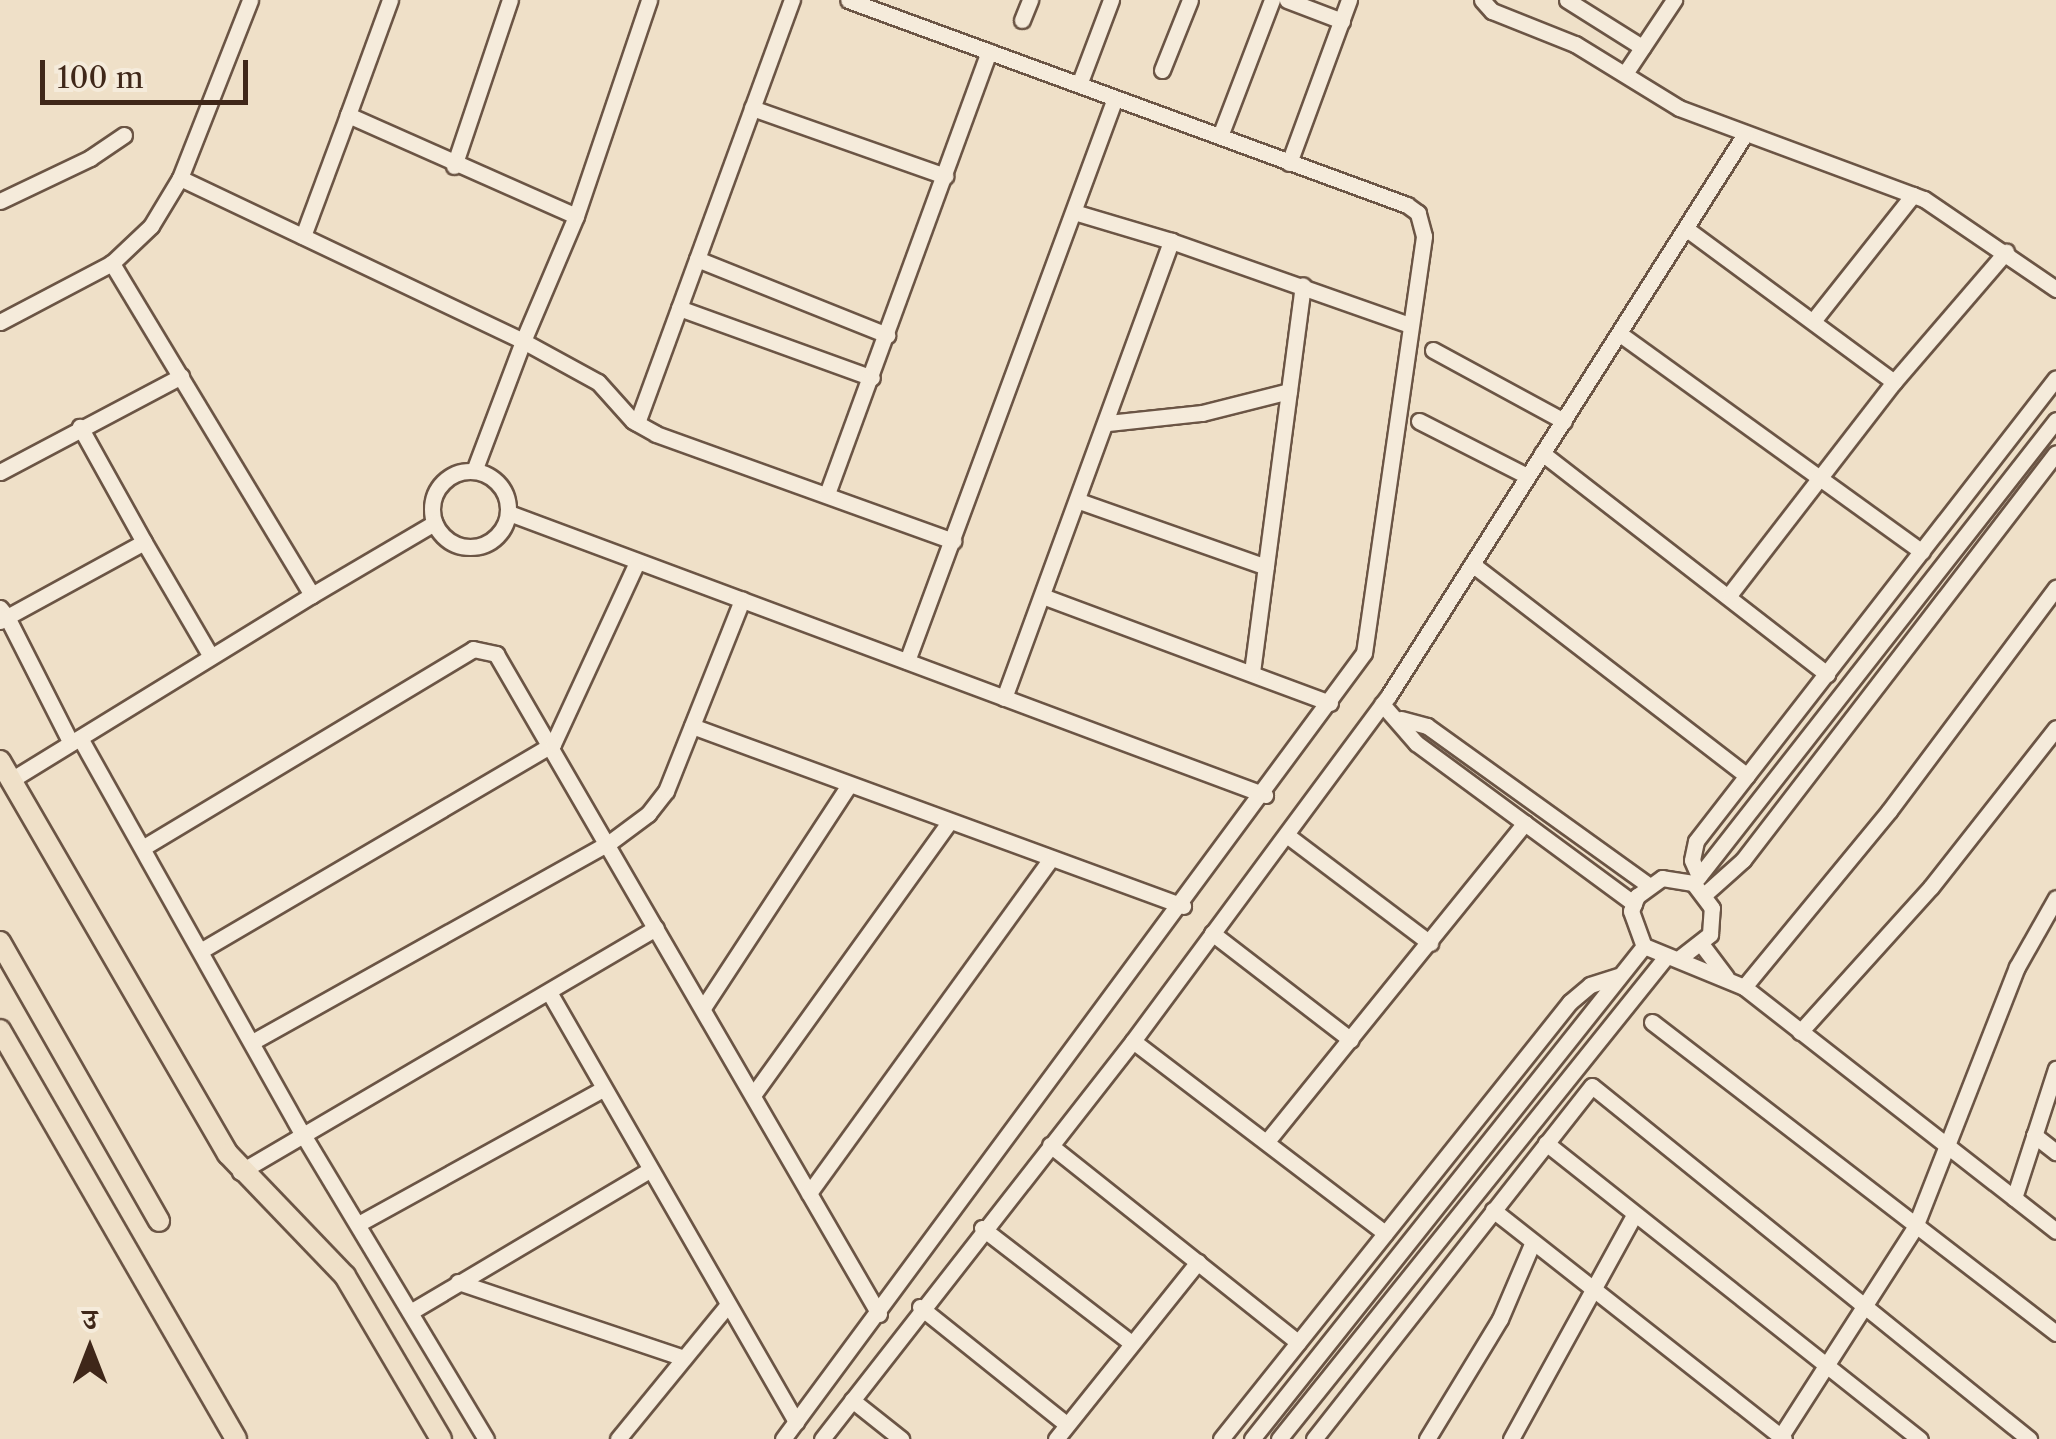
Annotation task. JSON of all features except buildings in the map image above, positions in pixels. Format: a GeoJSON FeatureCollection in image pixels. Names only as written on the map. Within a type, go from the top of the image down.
{"type":"FeatureCollection","features":[{"type":"Feature","properties":{"kind":"main road"},"geometry":{"type":"LineString","coordinates":[[0,761],[240,1172],[345,1276],[441,1439]]}},
{"type":"Feature","properties":{"kind":"main road"},"geometry":{"type":"LineString","coordinates":[[0,942],[159,1222]]}},
{"type":"Feature","properties":{"kind":"main road"},"geometry":{"type":"LineString","coordinates":[[0,1030],[236,1439]]}},
{"type":"Feature","properties":{"kind":"street"},"geometry":{"type":"LineString","coordinates":[[0,322],[112,263],[151,226],[180,178],[250,0]]}},
{"type":"Feature","properties":{"kind":"street"},"geometry":{"type":"LineString","coordinates":[[303,236],[390,0]]}},
{"type":"Feature","properties":{"kind":"street"},"geometry":{"type":"LineString","coordinates":[[454,166],[510,0]]}},
{"type":"Feature","properties":{"kind":"street"},"geometry":{"type":"LineString","coordinates":[[474,471],[523,340],[576,216],[649,0]]}},
{"type":"Feature","properties":{"kind":"street"},"geometry":{"type":"LineString","coordinates":[[637,423],[792,0]]}},
{"type":"Feature","properties":{"kind":"street"},"geometry":{"type":"LineString","coordinates":[[782,1439],[1264,795],[1330,703],[1369,640],[1424,236],[1418,214],[1080,82],[848,0]]}},
{"type":"Feature","properties":{"kind":"street"},"geometry":{"type":"LineString","coordinates":[[1022,20],[1030,0]]}},
{"type":"Feature","properties":{"kind":"street"},"geometry":{"type":"LineString","coordinates":[[1080,82],[1112,0]]}},
{"type":"Feature","properties":{"kind":"street"},"geometry":{"type":"LineString","coordinates":[[1162,70],[1190,0]]}},
{"type":"Feature","properties":{"kind":"street"},"geometry":{"type":"LineString","coordinates":[[1220,136],[1272,0]]}},
{"type":"Feature","properties":{"kind":"street"},"geometry":{"type":"LineString","coordinates":[[1288,0],[1342,22]]}},
{"type":"Feature","properties":{"kind":"street"},"geometry":{"type":"LineString","coordinates":[[1289,162],[1349,0]]}},
{"type":"Feature","properties":{"kind":"street"},"geometry":{"type":"LineString","coordinates":[[1482,0],[1492,11],[1626,72],[1669,103],[1913,194],[2006,252],[2056,289]]}},
{"type":"Feature","properties":{"kind":"street"},"geometry":{"type":"LineString","coordinates":[[1567,0],[1642,47]]}},
{"type":"Feature","properties":{"kind":"street"},"geometry":{"type":"LineString","coordinates":[[1626,72],[1674,0]]}},
{"type":"Feature","properties":{"kind":"street"},"geometry":{"type":"LineString","coordinates":[[827,494],[989,52]]}},
{"type":"Feature","properties":{"kind":"street"},"geometry":{"type":"LineString","coordinates":[[907,661],[1114,98]]}},
{"type":"Feature","properties":{"kind":"street"},"geometry":{"type":"LineString","coordinates":[[752,108],[945,176]]}},
{"type":"Feature","properties":{"kind":"street"},"geometry":{"type":"LineString","coordinates":[[348,116],[454,166],[576,216]]}},
{"type":"Feature","properties":{"kind":"street"},"geometry":{"type":"LineString","coordinates":[[822,1439],[920,1307],[1133,1040],[1288,836],[1382,704],[1688,230],[1745,134]]}},
{"type":"Feature","properties":{"kind":"street"},"geometry":{"type":"LineString","coordinates":[[0,201],[90,158],[124,135]]}},
{"type":"Feature","properties":{"kind":"street"},"geometry":{"type":"LineString","coordinates":[[180,178],[523,340],[598,382],[637,423],[952,541]]}},
{"type":"Feature","properties":{"kind":"street"},"geometry":{"type":"LineString","coordinates":[[1813,321],[1913,194]]}},
{"type":"Feature","properties":{"kind":"street"},"geometry":{"type":"LineString","coordinates":[[1074,212],[1304,285],[1410,324]]}},
{"type":"Feature","properties":{"kind":"street"},"geometry":{"type":"LineString","coordinates":[[1688,230],[1894,382]]}},
{"type":"Feature","properties":{"kind":"street"},"geometry":{"type":"LineString","coordinates":[[1004,698],[1046,596],[1171,241]]}},
{"type":"Feature","properties":{"kind":"street"},"geometry":{"type":"LineString","coordinates":[[1730,594],[1822,480],[1894,382],[2006,252]]}},
{"type":"Feature","properties":{"kind":"street"},"geometry":{"type":"LineString","coordinates":[[698,258],[887,336]]}},
{"type":"Feature","properties":{"kind":"street"},"geometry":{"type":"LineString","coordinates":[[112,263],[312,594]]}},
{"type":"Feature","properties":{"kind":"street"},"geometry":{"type":"LineString","coordinates":[[1252,672],[1304,285]]}},
{"type":"Feature","properties":{"kind":"street"},"geometry":{"type":"LineString","coordinates":[[679,308],[872,378]]}},
{"type":"Feature","properties":{"kind":"street"},"geometry":{"type":"LineString","coordinates":[[1620,334],[1922,552]]}},
{"type":"Feature","properties":{"kind":"street"},"geometry":{"type":"LineString","coordinates":[[1433,350],[1564,421]]}},
{"type":"Feature","properties":{"kind":"street"},"geometry":{"type":"LineString","coordinates":[[0,472],[181,376]]}},
{"type":"Feature","properties":{"kind":"street"},"geometry":{"type":"LineString","coordinates":[[1702,944],[1712,908],[1692,860],[1696,841],[2056,378]]}},
{"type":"Feature","properties":{"kind":"street"},"geometry":{"type":"LineString","coordinates":[[1108,423],[1202,413],[1289,392]]}},
{"type":"Feature","properties":{"kind":"street"},"geometry":{"type":"LineString","coordinates":[[1699,884],[2056,420]]}},
{"type":"Feature","properties":{"kind":"street"},"geometry":{"type":"LineString","coordinates":[[1419,421],[1527,476]]}},
{"type":"Feature","properties":{"kind":"street"},"geometry":{"type":"LineString","coordinates":[[80,427],[210,654]]}},
{"type":"Feature","properties":{"kind":"street"},"geometry":{"type":"LineString","coordinates":[[1542,453],[1730,594],[1827,674]]}},
{"type":"Feature","properties":{"kind":"street"},"geometry":{"type":"LineString","coordinates":[[2056,453],[1742,860],[1699,884],[1662,878],[1648,885],[1634,904],[1632,927],[1644,946],[1695,971],[1726,977],[1744,987],[2056,1232]]}},
{"type":"Feature","properties":{"kind":"street"},"geometry":{"type":"LineString","coordinates":[[474,471],[500,485],[509,513],[505,527],[483,546],[454,544],[434,523],[435,492],[458,472],[474,471]]}},
{"type":"Feature","properties":{"kind":"street"},"geometry":{"type":"LineString","coordinates":[[1079,502],[1266,567]]}},
{"type":"Feature","properties":{"kind":"street"},"geometry":{"type":"LineString","coordinates":[[509,513],[636,564],[1264,795]]}},
{"type":"Feature","properties":{"kind":"street"},"geometry":{"type":"LineString","coordinates":[[11,780],[210,654],[434,523]]}},
{"type":"Feature","properties":{"kind":"street"},"geometry":{"type":"LineString","coordinates":[[144,542],[2,615],[144,847],[302,1134],[360,1223],[486,1439]]}},
{"type":"Feature","properties":{"kind":"street"},"geometry":{"type":"LineString","coordinates":[[202,950],[553,744],[636,564]]}},
{"type":"Feature","properties":{"kind":"street"},"geometry":{"type":"LineString","coordinates":[[1472,564],[1747,776]]}},
{"type":"Feature","properties":{"kind":"street"},"geometry":{"type":"LineString","coordinates":[[1744,987],[2056,588]]}},
{"type":"Feature","properties":{"kind":"street"},"geometry":{"type":"LineString","coordinates":[[1046,596],[1330,703]]}},
{"type":"Feature","properties":{"kind":"street"},"geometry":{"type":"LineString","coordinates":[[254,1042],[609,844],[656,805],[742,600]]}},
{"type":"Feature","properties":{"kind":"street"},"geometry":{"type":"LineString","coordinates":[[144,847],[473,649],[503,660],[879,1314]]}},
{"type":"Feature","properties":{"kind":"street"},"geometry":{"type":"LineString","coordinates":[[1382,704],[1400,719],[1416,743],[1634,904]]}},
{"type":"Feature","properties":{"kind":"street"},"geometry":{"type":"LineString","coordinates":[[1400,719],[1427,726],[1648,885]]}},
{"type":"Feature","properties":{"kind":"street"},"geometry":{"type":"LineString","coordinates":[[692,726],[1182,906]]}},
{"type":"Feature","properties":{"kind":"street"},"geometry":{"type":"LineString","coordinates":[[1800,1032],[1931,887],[2056,728]]}},
{"type":"Feature","properties":{"kind":"street"},"geometry":{"type":"LineString","coordinates":[[703,1008],[849,785]]}},
{"type":"Feature","properties":{"kind":"street"},"geometry":{"type":"LineString","coordinates":[[753,1095],[950,821]]}},
{"type":"Feature","properties":{"kind":"street"},"geometry":{"type":"LineString","coordinates":[[1268,1140],[1525,822]]}},
{"type":"Feature","properties":{"kind":"street"},"geometry":{"type":"LineString","coordinates":[[1288,836],[1430,943]]}},
{"type":"Feature","properties":{"kind":"street"},"geometry":{"type":"LineString","coordinates":[[809,1193],[1051,859]]}},
{"type":"Feature","properties":{"kind":"street"},"geometry":{"type":"LineString","coordinates":[[1493,1210],[1781,1438],[1915,1227],[1943,1145],[2017,968],[2056,898]]}},
{"type":"Feature","properties":{"kind":"street"},"geometry":{"type":"LineString","coordinates":[[240,1172],[656,928]]}},
{"type":"Feature","properties":{"kind":"street"},"geometry":{"type":"LineString","coordinates":[[1212,933],[1351,1040]]}},
{"type":"Feature","properties":{"kind":"street"},"geometry":{"type":"LineString","coordinates":[[1278,1439],[1673,957],[1702,944]]}},
{"type":"Feature","properties":{"kind":"street"},"geometry":{"type":"LineString","coordinates":[[1702,944],[1726,977]]}},
{"type":"Feature","properties":{"kind":"street"},"geometry":{"type":"LineString","coordinates":[[1252,1439],[1644,946]]}},
{"type":"Feature","properties":{"kind":"street"},"geometry":{"type":"LineString","coordinates":[[1221,1439],[1570,1002],[1590,985],[1618,976]]}},
{"type":"Feature","properties":{"kind":"street"},"geometry":{"type":"LineString","coordinates":[[549,992],[796,1422]]}},
{"type":"Feature","properties":{"kind":"street"},"geometry":{"type":"LineString","coordinates":[[1652,1022],[2056,1333]]}},
{"type":"Feature","properties":{"kind":"street"},"geometry":{"type":"LineString","coordinates":[[1133,1040],[1385,1233]]}},
{"type":"Feature","properties":{"kind":"street"},"geometry":{"type":"LineString","coordinates":[[2014,1198],[2056,1069]]}},
{"type":"Feature","properties":{"kind":"street"},"geometry":{"type":"LineString","coordinates":[[1314,1439],[1592,1086],[2029,1439]]}},
{"type":"Feature","properties":{"kind":"street"},"geometry":{"type":"LineString","coordinates":[[360,1223],[603,1089]]}},
{"type":"Feature","properties":{"kind":"street"},"geometry":{"type":"LineString","coordinates":[[2034,1135],[2056,1152]]}},
{"type":"Feature","properties":{"kind":"street"},"geometry":{"type":"LineString","coordinates":[[1546,1143],[1920,1439]]}},
{"type":"Feature","properties":{"kind":"street"},"geometry":{"type":"LineString","coordinates":[[1050,1145],[1298,1342]]}},
{"type":"Feature","properties":{"kind":"street"},"geometry":{"type":"LineString","coordinates":[[412,1311],[649,1170]]}},
{"type":"Feature","properties":{"kind":"street"},"geometry":{"type":"LineString","coordinates":[[1511,1439],[1590,1287],[1634,1216]]}},
{"type":"Feature","properties":{"kind":"street"},"geometry":{"type":"LineString","coordinates":[[982,1228],[1130,1342]]}},
{"type":"Feature","properties":{"kind":"street"},"geometry":{"type":"LineString","coordinates":[[1426,1439],[1500,1319],[1532,1244]]}},
{"type":"Feature","properties":{"kind":"street"},"geometry":{"type":"LineString","coordinates":[[1056,1439],[1198,1262]]}},
{"type":"Feature","properties":{"kind":"street"},"geometry":{"type":"LineString","coordinates":[[458,1282],[684,1358]]}},
{"type":"Feature","properties":{"kind":"street"},"geometry":{"type":"LineString","coordinates":[[618,1439],[726,1306]]}},
{"type":"Feature","properties":{"kind":"street"},"geometry":{"type":"LineString","coordinates":[[920,1307],[1066,1424]]}},
{"type":"Feature","properties":{"kind":"street"},"geometry":{"type":"LineString","coordinates":[[852,1400],[901,1439]]}}]}
